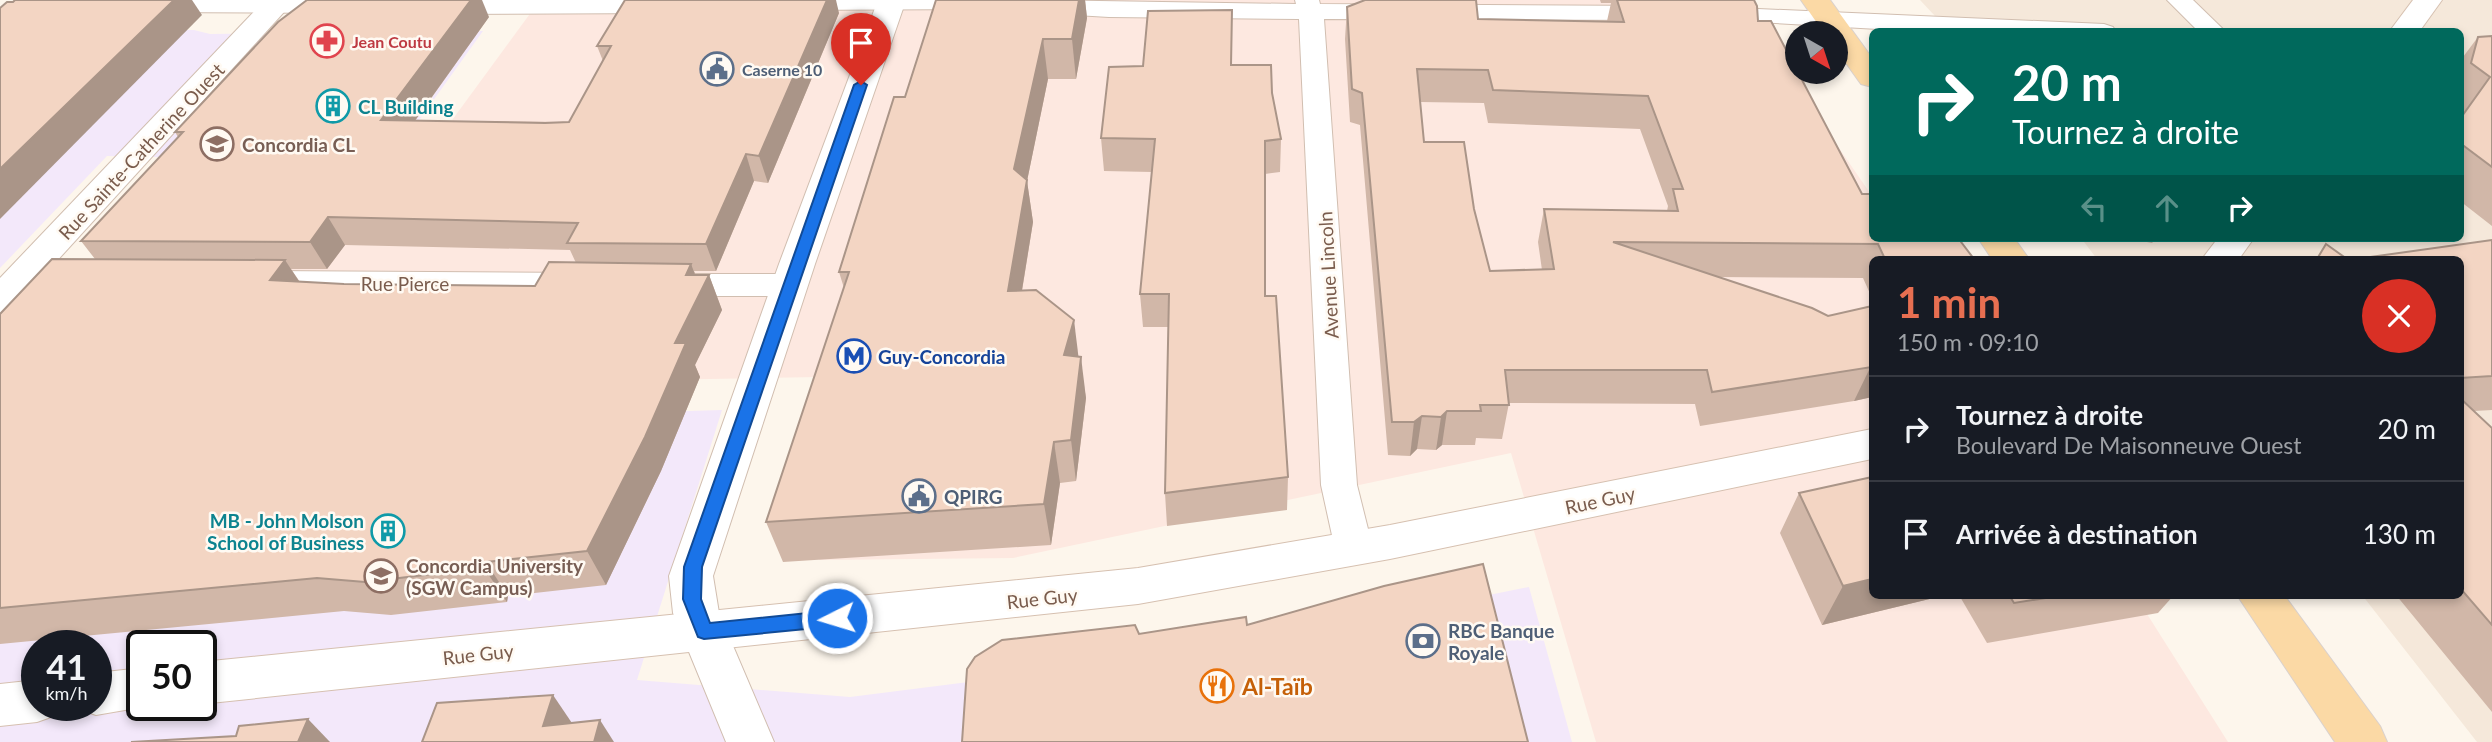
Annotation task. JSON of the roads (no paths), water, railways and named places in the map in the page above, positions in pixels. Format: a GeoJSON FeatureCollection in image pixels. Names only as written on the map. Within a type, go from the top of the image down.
{"type":"FeatureCollection","features":[{"type":"Feature","properties":{"kind":"main road"},"geometry":{"type":"LineString","coordinates":[[2406,28],[2428,0]]}},
{"type":"Feature","properties":{"kind":"main road"},"geometry":{"type":"LineString","coordinates":[[750,742],[692,599],[693,567],[892,1]]}},
{"type":"Feature","properties":{"kind":"main road","name":"Rue Sainte-Catherine Ouest"},"geometry":{"type":"LineString","coordinates":[[10,290],[279,3]]}},
{"type":"Feature","properties":{"kind":"main road"},"geometry":{"type":"LineString","coordinates":[[1821,9],[1869,74]]}},
{"type":"Feature","properties":{"kind":"main road"},"geometry":{"type":"LineString","coordinates":[[1998,242],[2009,256]]}},
{"type":"Feature","properties":{"kind":"main road"},"geometry":{"type":"LineString","coordinates":[[2222,256],[2234,242]]}},
{"type":"Feature","properties":{"kind":"main road","name":"Rue Guy"},"geometry":{"type":"LineString","coordinates":[[217,681],[1073,595],[1354,549],[1869,445]]}},
{"type":"Feature","properties":{"kind":"main road"},"geometry":{"type":"LineString","coordinates":[[2262,599],[2364,742]]}},
{"type":"Feature","properties":{"kind":"main road"},"geometry":{"type":"LineString","coordinates":[[0,705],[21,703]]}},
{"type":"Feature","properties":{"kind":"street"},"geometry":{"type":"LineString","coordinates":[[2179,0],[2210,28]]}},
{"type":"Feature","properties":{"kind":"street"},"geometry":{"type":"LineString","coordinates":[[768,3],[892,1],[1109,10],[1308,5],[1682,13],[1821,9],[2055,28]]}},
{"type":"Feature","properties":{"kind":"street"},"geometry":{"type":"LineString","coordinates":[[129,5],[279,3],[368,6]]}},
{"type":"Feature","properties":{"kind":"street"},"geometry":{"type":"LineString","coordinates":[[423,7],[685,4]]}},
{"type":"Feature","properties":{"kind":"street","name":"Avenue Lincoln"},"geometry":{"type":"LineString","coordinates":[[1308,5],[1314,29],[1339,485],[1354,549]]}},
{"type":"Feature","properties":{"kind":"street"},"geometry":{"type":"LineString","coordinates":[[10,290],[55,280]]}},
{"type":"Feature","properties":{"kind":"street","name":"Rue Pierce"},"geometry":{"type":"LineString","coordinates":[[234,282],[605,284]]}},
{"type":"Feature","properties":{"kind":"street"},"geometry":{"type":"LineString","coordinates":[[646,285],[790,285]]}},
{"type":"Feature","properties":{"kind":"place","name":"Jean Coutu"},"geometry":{"type":"Point","coordinates":[327,41]}},
{"type":"Feature","properties":{"kind":"place","name":"Caserne 10"},"geometry":{"type":"Point","coordinates":[717,69]}},
{"type":"Feature","properties":{"kind":"place","name":"CL Building"},"geometry":{"type":"Point","coordinates":[333,106]}},
{"type":"Feature","properties":{"kind":"place","name":"Concordia CL"},"geometry":{"type":"Point","coordinates":[217,144]}},
{"type":"Feature","properties":{"kind":"place","name":"Guy-Concordia"},"geometry":{"type":"Point","coordinates":[854,356]}},
{"type":"Feature","properties":{"kind":"place","name":"QPIRG"},"geometry":{"type":"Point","coordinates":[919,496]}},
{"type":"Feature","properties":{"kind":"place","name":"MB - John Molson School of Business"},"geometry":{"type":"Point","coordinates":[388,531]}},
{"type":"Feature","properties":{"kind":"place","name":"Concordia University (SGW Campus)"},"geometry":{"type":"Point","coordinates":[381,576]}},
{"type":"Feature","properties":{"kind":"place","name":"RBC Banque Royale"},"geometry":{"type":"Point","coordinates":[1423,641]}},
{"type":"Feature","properties":{"kind":"place","name":"Al-Taïb"},"geometry":{"type":"Point","coordinates":[1217,686]}}]}
